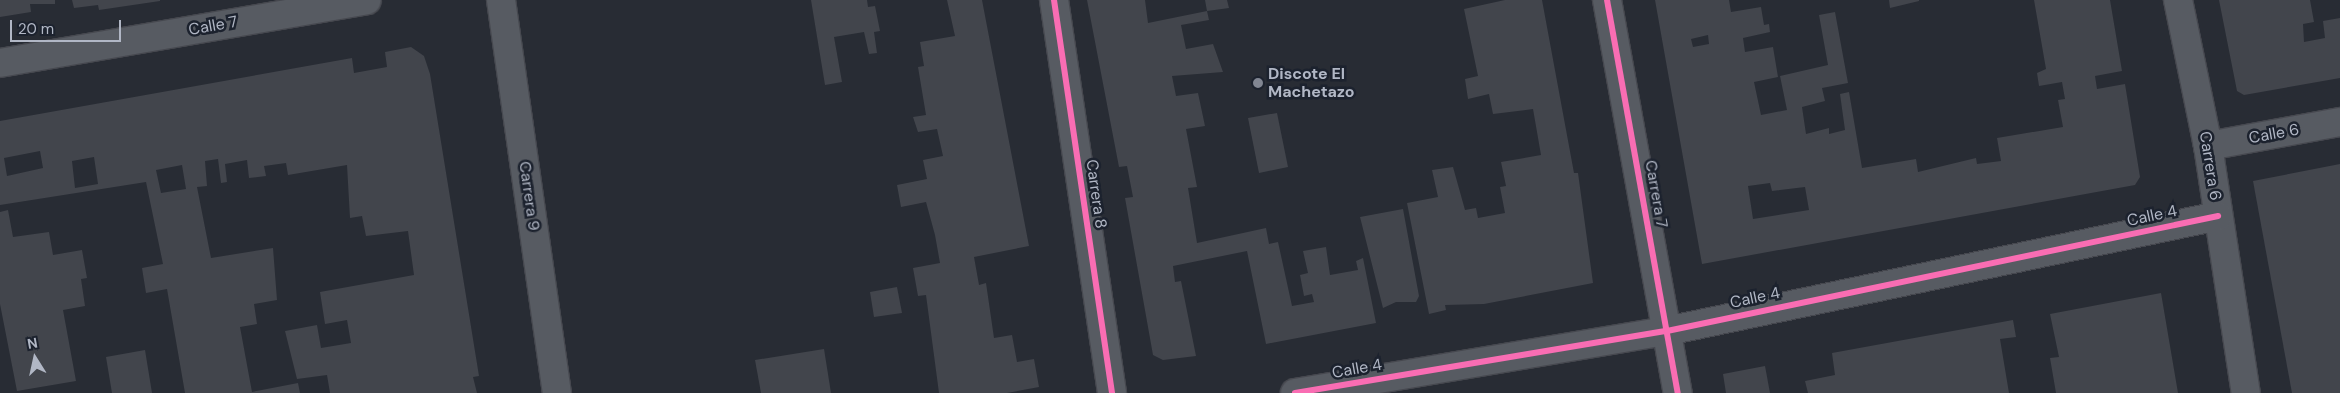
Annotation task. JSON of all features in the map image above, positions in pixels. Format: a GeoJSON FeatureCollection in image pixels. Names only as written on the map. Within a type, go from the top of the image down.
{"type":"FeatureCollection","features":[{"type":"Feature","properties":{"kind":"street","name":"Calle 7"},"geometry":{"type":"LineString","coordinates":[[0,63],[367,0]]}},
{"type":"Feature","properties":{"kind":"street","name":"Carrera 9"},"geometry":{"type":"LineString","coordinates":[[501,0],[557,393]]}},
{"type":"Feature","properties":{"kind":"street","name":"Carrera 8"},"geometry":{"type":"LineString","coordinates":[[1054,0],[1112,393]]}},
{"type":"Feature","properties":{"kind":"street","name":"Carrera 7"},"geometry":{"type":"LineString","coordinates":[[1607,0],[1678,393]]}},
{"type":"Feature","properties":{"kind":"street","name":"Carrera 6"},"geometry":{"type":"LineString","coordinates":[[2178,0],[2208,146],[2246,393]]}},
{"type":"Feature","properties":{"kind":"street","name":"Calle 6"},"geometry":{"type":"LineString","coordinates":[[2208,146],[2340,122]]}},
{"type":"Feature","properties":{"kind":"street","name":"Calle 4"},"geometry":{"type":"LineString","coordinates":[[1294,393],[1667,330],[2218,216]]}},
{"type":"Feature","properties":{"kind":"building"},"geometry":{"type":"Polygon","coordinates":[[[0,0],[55,0],[55,4],[30,4],[31,12],[0,17],[0,0]]]}},
{"type":"Feature","properties":{"kind":"building"},"geometry":{"type":"Polygon","coordinates":[[[72,0],[160,1],[99,10],[98,5],[74,8],[72,0]]]}},
{"type":"Feature","properties":{"kind":"building"},"geometry":{"type":"Polygon","coordinates":[[[811,0],[867,0],[868,7],[875,6],[880,31],[874,32],[877,53],[869,54],[864,32],[834,37],[842,82],[825,85],[811,0]]]}},
{"type":"Feature","properties":{"kind":"building"},"geometry":{"type":"Polygon","coordinates":[[[947,0],[982,0],[1029,246],[974,257],[979,285],[986,283],[994,338],[1012,335],[1017,362],[1034,359],[1039,387],[1007,393],[939,393],[926,295],[918,296],[913,268],[940,263],[935,235],[926,202],[901,207],[897,185],[927,179],[923,160],[943,156],[937,129],[918,132],[913,117],[926,115],[918,67],[924,66],[920,42],[955,36],[947,0]]]}},
{"type":"Feature","properties":{"kind":"building"},"geometry":{"type":"Polygon","coordinates":[[[1087,0],[1145,0],[1148,23],[1207,11],[1209,20],[1181,25],[1186,49],[1213,44],[1223,72],[1172,76],[1176,96],[1198,93],[1205,126],[1186,129],[1197,187],[1188,188],[1197,243],[1266,228],[1269,244],[1278,242],[1292,306],[1314,302],[1312,294],[1304,296],[1300,275],[1308,273],[1303,251],[1326,247],[1330,275],[1358,270],[1356,261],[1363,258],[1376,323],[1266,344],[1247,251],[1173,266],[1175,282],[1181,281],[1196,356],[1163,360],[1153,355],[1125,198],[1133,197],[1127,166],[1119,167],[1087,0]]]}},
{"type":"Feature","properties":{"kind":"building"},"geometry":{"type":"Polygon","coordinates":[[[1205,0],[1227,0],[1229,8],[1207,11],[1205,0]]]}},
{"type":"Feature","properties":{"kind":"building"},"geometry":{"type":"Polygon","coordinates":[[[1505,0],[1542,0],[1574,173],[1578,173],[1593,283],[1484,304],[1445,305],[1446,310],[1429,314],[1407,203],[1438,197],[1432,170],[1453,167],[1465,210],[1476,208],[1478,218],[1505,213],[1500,187],[1506,186],[1501,162],[1541,155],[1533,109],[1493,114],[1489,94],[1468,99],[1465,79],[1478,76],[1464,9],[1505,0]]]}},
{"type":"Feature","properties":{"kind":"building"},"geometry":{"type":"Polygon","coordinates":[[[1655,0],[1729,0],[1731,12],[1761,7],[1764,25],[1769,24],[1770,32],[1743,38],[1745,52],[1773,47],[1778,77],[1754,82],[1761,115],[1787,110],[1780,76],[1828,65],[1819,15],[1835,12],[1848,83],[1822,88],[1825,101],[1802,107],[1806,134],[1829,128],[1829,134],[1845,130],[1840,94],[1849,92],[1862,168],[1916,159],[1918,172],[1976,158],[1977,164],[2001,161],[1997,138],[2063,127],[2058,100],[2065,99],[2062,82],[2039,86],[2037,73],[2046,69],[2034,0],[2110,0],[2122,71],[2095,76],[2097,89],[2125,84],[2140,177],[2135,185],[1702,264],[1655,0]],[[1708,35],[1691,39],[1693,47],[1709,44],[1708,35]],[[1770,183],[1748,186],[1753,219],[1809,210],[1805,187],[1772,191],[1770,183]]]}},
{"type":"Feature","properties":{"kind":"building"},"geometry":{"type":"Polygon","coordinates":[[[1889,0],[1919,0],[1919,1],[1890,8],[1889,0]]]}},
{"type":"Feature","properties":{"kind":"building"},"geometry":{"type":"Polygon","coordinates":[[[2219,0],[2310,0],[2314,22],[2303,24],[2304,42],[2325,38],[2323,21],[2340,18],[2340,78],[2244,95],[2237,91],[2219,0]]]}},
{"type":"Feature","properties":{"kind":"building"},"geometry":{"type":"Polygon","coordinates":[[[411,47],[424,56],[430,74],[479,376],[473,377],[477,393],[330,393],[327,375],[297,379],[285,331],[317,325],[321,348],[351,343],[347,320],[325,324],[320,292],[414,275],[408,231],[366,236],[362,216],[350,218],[347,165],[288,175],[286,163],[264,166],[266,176],[249,178],[247,160],[225,164],[227,182],[221,183],[218,159],[205,161],[207,186],[197,187],[211,258],[273,248],[277,300],[254,304],[257,324],[240,327],[252,392],[298,383],[300,393],[185,393],[167,289],[146,293],[142,268],[163,264],[146,182],[0,205],[0,121],[352,58],[354,73],[387,67],[385,52],[411,47]],[[40,151],[4,158],[7,176],[43,168],[40,151]],[[94,157],[72,161],[75,188],[98,184],[94,157]],[[182,165],[156,170],[161,193],[186,189],[182,165]]]}},
{"type":"Feature","properties":{"kind":"building"},"geometry":{"type":"Polygon","coordinates":[[[1277,113],[1288,167],[1259,173],[1248,118],[1277,113]]]}},
{"type":"Feature","properties":{"kind":"building"},"geometry":{"type":"Polygon","coordinates":[[[2340,164],[2340,393],[2292,393],[2253,181],[2340,164]]]}},
{"type":"Feature","properties":{"kind":"building"},"geometry":{"type":"Polygon","coordinates":[[[1403,209],[1419,296],[1416,302],[1396,302],[1383,308],[1360,217],[1403,209]]]}},
{"type":"Feature","properties":{"kind":"building"},"geometry":{"type":"Polygon","coordinates":[[[8,210],[13,237],[49,232],[53,255],[82,250],[87,278],[81,279],[85,306],[63,310],[76,381],[17,391],[0,304],[0,212],[8,210]]]}},
{"type":"Feature","properties":{"kind":"building"},"geometry":{"type":"Polygon","coordinates":[[[897,287],[902,313],[874,317],[870,292],[897,287]]]}},
{"type":"Feature","properties":{"kind":"building"},"geometry":{"type":"Polygon","coordinates":[[[2161,293],[2178,393],[2056,393],[2050,358],[2059,357],[2050,314],[2161,293]]]}},
{"type":"Feature","properties":{"kind":"building"},"geometry":{"type":"Polygon","coordinates":[[[2013,320],[2016,337],[2000,339],[2009,393],[1808,393],[1805,381],[1835,375],[1832,353],[2013,320]]]}},
{"type":"Feature","properties":{"kind":"building"},"geometry":{"type":"Polygon","coordinates":[[[824,349],[831,393],[761,393],[755,360],[824,349]]]}},
{"type":"Feature","properties":{"kind":"building"},"geometry":{"type":"Polygon","coordinates":[[[145,350],[152,393],[112,393],[106,357],[145,350]]]}},
{"type":"Feature","properties":{"kind":"building"},"geometry":{"type":"Polygon","coordinates":[[[1765,366],[1770,393],[1726,393],[1723,374],[1765,366]]]}},
{"type":"Feature","properties":{"kind":"cycle path"},"geometry":{"type":"LineString","coordinates":[[1054,0],[1112,393]]}},
{"type":"Feature","properties":{"kind":"cycle path"},"geometry":{"type":"LineString","coordinates":[[1607,0],[1678,393]]}},
{"type":"Feature","properties":{"kind":"cycle path"},"geometry":{"type":"LineString","coordinates":[[1295,393],[1667,331],[2218,216]]}},
{"type":"Feature","properties":{"kind":"place","name":"Discote El Machetazo"},"geometry":{"type":"Point","coordinates":[1258,83]}}]}
